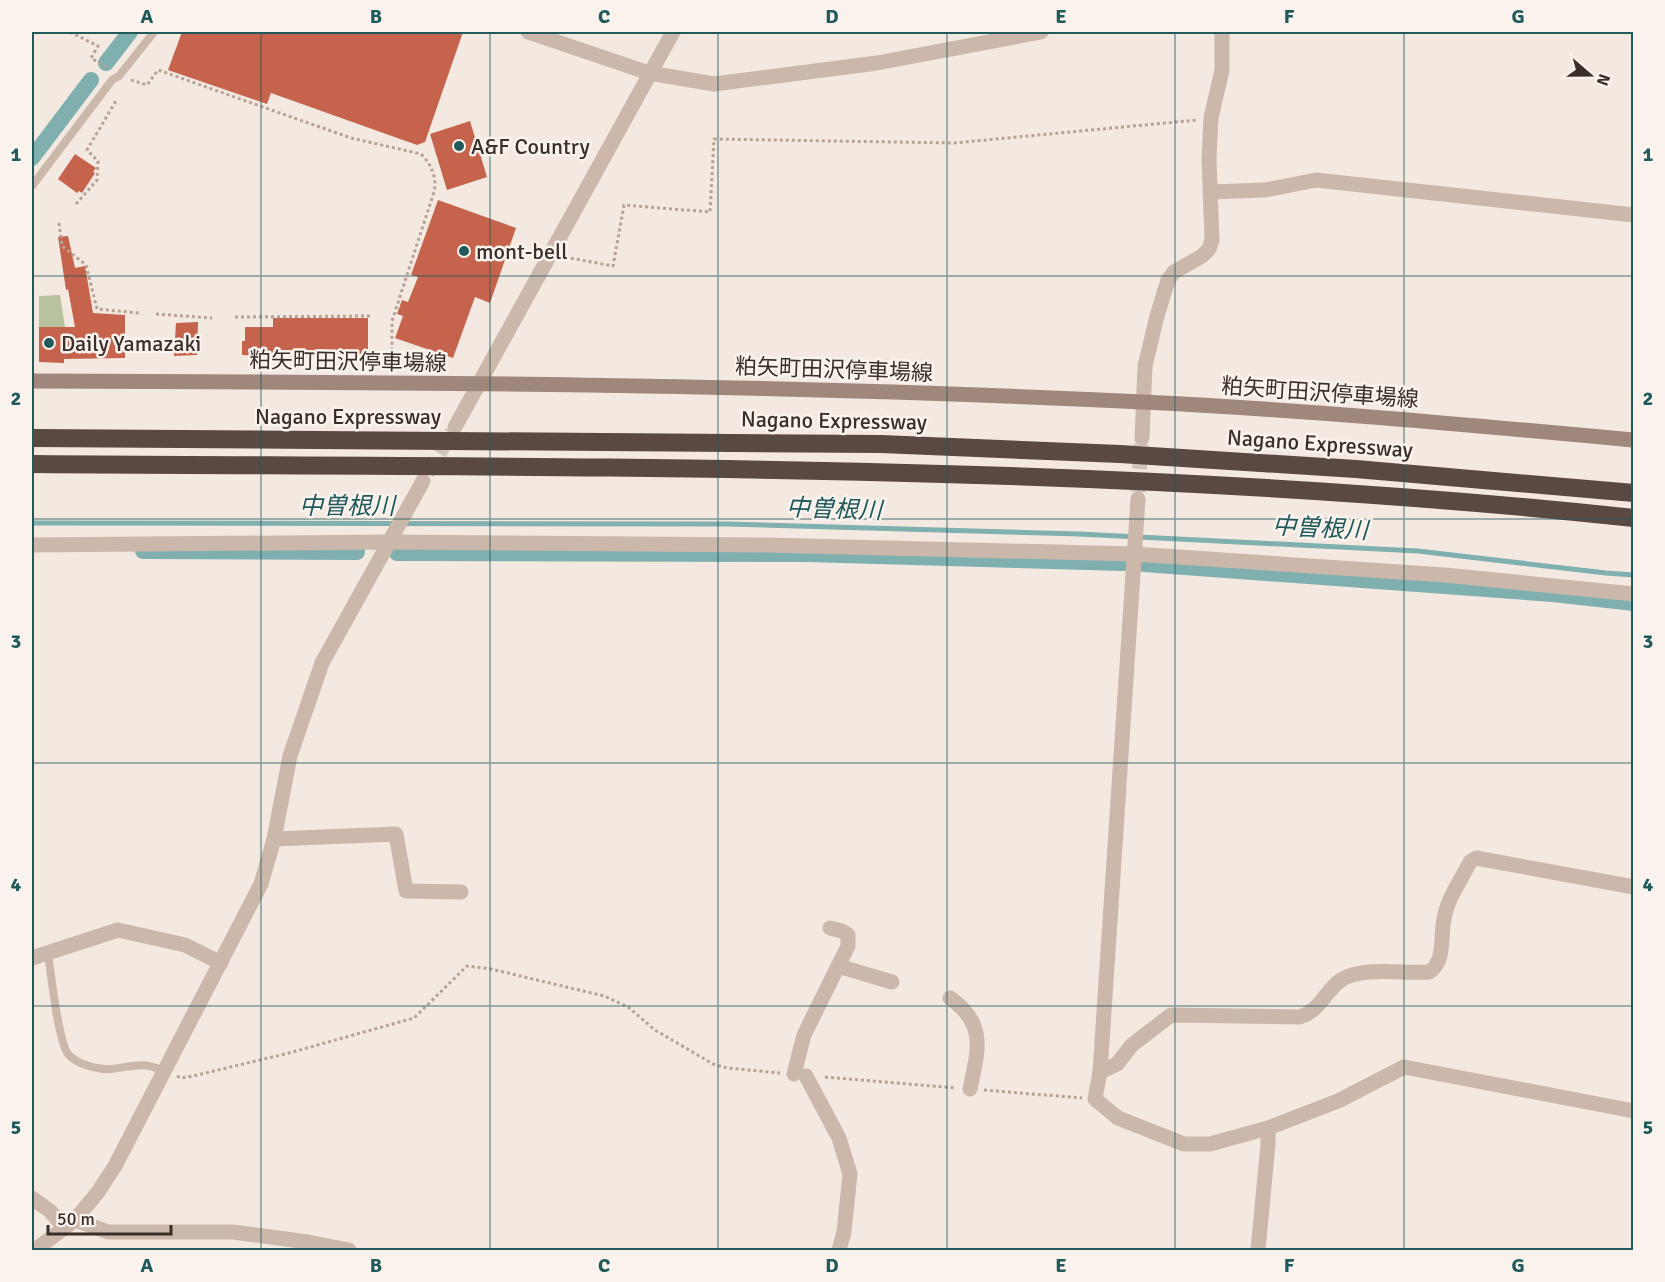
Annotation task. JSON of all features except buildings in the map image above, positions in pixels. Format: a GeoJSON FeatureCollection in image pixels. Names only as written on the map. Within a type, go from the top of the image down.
{"type":"FeatureCollection","features":[{"type":"Feature","properties":{"kind":"highway","name":"Nagano Expressway"},"geometry":{"type":"LineString","coordinates":[[32,438],[881,444],[1120,454],[1297,465],[1634,493]]}},
{"type":"Feature","properties":{"kind":"highway"},"geometry":{"type":"LineString","coordinates":[[32,464],[916,473],[1119,480],[1353,493],[1634,518]]}},
{"type":"Feature","properties":{"kind":"main road","name":"粕矢町田沢停車場線"},"geometry":{"type":"LineString","coordinates":[[32,381],[781,388],[1144,402],[1319,413],[1634,440]]}},
{"type":"Feature","properties":{"kind":"street"},"geometry":{"type":"LineString","coordinates":[[528,32],[649,73],[714,84],[877,63],[1041,32]]}},
{"type":"Feature","properties":{"kind":"street"},"geometry":{"type":"LineString","coordinates":[[454,427],[673,32]]}},
{"type":"Feature","properties":{"kind":"street"},"geometry":{"type":"LineString","coordinates":[[1142,438],[1145,366],[1168,280],[1174,272],[1202,256],[1209,249],[1212,240],[1209,159],[1211,118],[1222,70],[1222,32]]}},
{"type":"Feature","properties":{"kind":"street"},"geometry":{"type":"LineString","coordinates":[[1210,192],[1265,190],[1316,180],[1634,215]]}},
{"type":"Feature","properties":{"kind":"street"},"geometry":{"type":"LineString","coordinates":[[35,1251],[70,1224],[98,1192],[115,1166],[261,884],[274,839],[290,756],[322,663],[423,481]]}},
{"type":"Feature","properties":{"kind":"street"},"geometry":{"type":"LineString","coordinates":[[1138,499],[1100,1072],[1095,1099],[1118,1118],[1184,1144],[1210,1144],[1268,1128],[1338,1101],[1404,1067],[1634,1111]]}},
{"type":"Feature","properties":{"kind":"street"},"geometry":{"type":"LineString","coordinates":[[32,545],[388,542],[766,545],[1134,554],[1445,575],[1634,594]]}},
{"type":"Feature","properties":{"kind":"street"},"geometry":{"type":"LineString","coordinates":[[274,839],[396,834],[406,891],[461,892]]}},
{"type":"Feature","properties":{"kind":"street"},"geometry":{"type":"LineString","coordinates":[[1100,1072],[1117,1064],[1132,1045],[1171,1015],[1300,1017],[1316,1009],[1339,982],[1358,973],[1429,972],[1433,970],[1440,958],[1447,908],[1470,862],[1476,858],[1634,887]]}},
{"type":"Feature","properties":{"kind":"street"},"geometry":{"type":"LineString","coordinates":[[830,928],[842,930],[848,935],[848,946],[804,1035],[800,1075],[839,1138],[850,1174],[844,1232],[839,1251]]}},
{"type":"Feature","properties":{"kind":"street"},"geometry":{"type":"LineString","coordinates":[[32,958],[118,930],[149,935],[185,945],[221,963]]}},
{"type":"Feature","properties":{"kind":"street"},"geometry":{"type":"LineString","coordinates":[[838,966],[891,982]]}},
{"type":"Feature","properties":{"kind":"street"},"geometry":{"type":"LineString","coordinates":[[950,998],[972,1018],[977,1036],[970,1089]]}},
{"type":"Feature","properties":{"kind":"street"},"geometry":{"type":"LineString","coordinates":[[1258,1251],[1268,1128]]}},
{"type":"Feature","properties":{"kind":"street"},"geometry":{"type":"LineString","coordinates":[[32,1198],[70,1224],[108,1232],[233,1232],[268,1243],[349,1251]]}},
{"type":"Feature","properties":{"kind":"lane"},"geometry":{"type":"LineString","coordinates":[[32,186],[112,80],[119,76],[154,32]]}},
{"type":"Feature","properties":{"kind":"lane"},"geometry":{"type":"LineString","coordinates":[[48,954],[63,1044],[71,1057],[100,1069],[142,1064],[154,1066],[165,1072]]}},
{"type":"Feature","properties":{"kind":"path"},"geometry":{"type":"LineString","coordinates":[[70,32],[98,46],[91,57],[119,76],[147,85],[158,70],[351,138],[422,154],[428,161],[436,182],[392,321],[392,372]]}},
{"type":"Feature","properties":{"kind":"path"},"geometry":{"type":"LineString","coordinates":[[76,204],[97,180],[98,161],[87,150],[117,99]]}},
{"type":"Feature","properties":{"kind":"path"},"geometry":{"type":"LineString","coordinates":[[550,255],[613,266],[624,205],[710,212],[714,139],[954,143],[1211,118]]}},
{"type":"Feature","properties":{"kind":"path"},"geometry":{"type":"LineString","coordinates":[[59,223],[62,246],[87,265],[97,309],[139,313]]}},
{"type":"Feature","properties":{"kind":"path"},"geometry":{"type":"LineString","coordinates":[[156,314],[212,318]]}},
{"type":"Feature","properties":{"kind":"path"},"geometry":{"type":"LineString","coordinates":[[235,317],[372,316]]}},
{"type":"Feature","properties":{"kind":"path"},"geometry":{"type":"LineString","coordinates":[[165,1072],[181,1078],[193,1076],[289,1053],[414,1018],[467,966],[491,969],[604,996],[628,1006],[655,1030],[714,1064],[727,1068],[1095,1099]]}},
{"type":"Feature","properties":{"kind":"green space"},"geometry":{"type":"Polygon","coordinates":[[[60,295],[65,327],[39,327],[39,296],[60,295]]]}},
{"type":"Feature","properties":{"kind":"waterway"},"geometry":{"type":"LineString","coordinates":[[106,63],[130,32]]}},
{"type":"Feature","properties":{"kind":"waterway"},"geometry":{"type":"LineString","coordinates":[[32,158],[91,80]]}},
{"type":"Feature","properties":{"kind":"waterway","name":"中曽根川"},"geometry":{"type":"LineString","coordinates":[[32,523],[727,524],[1079,534],[1418,551],[1634,575]]}},
{"type":"Feature","properties":{"kind":"waterway"},"geometry":{"type":"LineString","coordinates":[[143,551],[357,552]]}},
{"type":"Feature","properties":{"kind":"waterway"},"geometry":{"type":"LineString","coordinates":[[397,553],[806,554],[1124,563]]}},
{"type":"Feature","properties":{"kind":"waterway"},"geometry":{"type":"LineString","coordinates":[[1144,564],[1553,594],[1634,603]]}},
{"type":"Feature","properties":{"kind":"tunnel"},"geometry":{"type":"LineString","coordinates":[[427,473],[452,432]]}},
{"type":"Feature","properties":{"kind":"tunnel"},"geometry":{"type":"LineString","coordinates":[[1138,492],[1141,444]]}},
{"type":"Feature","properties":{"kind":"place","name":"A&F Country"},"geometry":{"type":"Point","coordinates":[459,146]}},
{"type":"Feature","properties":{"kind":"place","name":"mont-bell"},"geometry":{"type":"Point","coordinates":[464,251]}},
{"type":"Feature","properties":{"kind":"place","name":"Daily Yamazaki"},"geometry":{"type":"Point","coordinates":[49,343]}}]}
